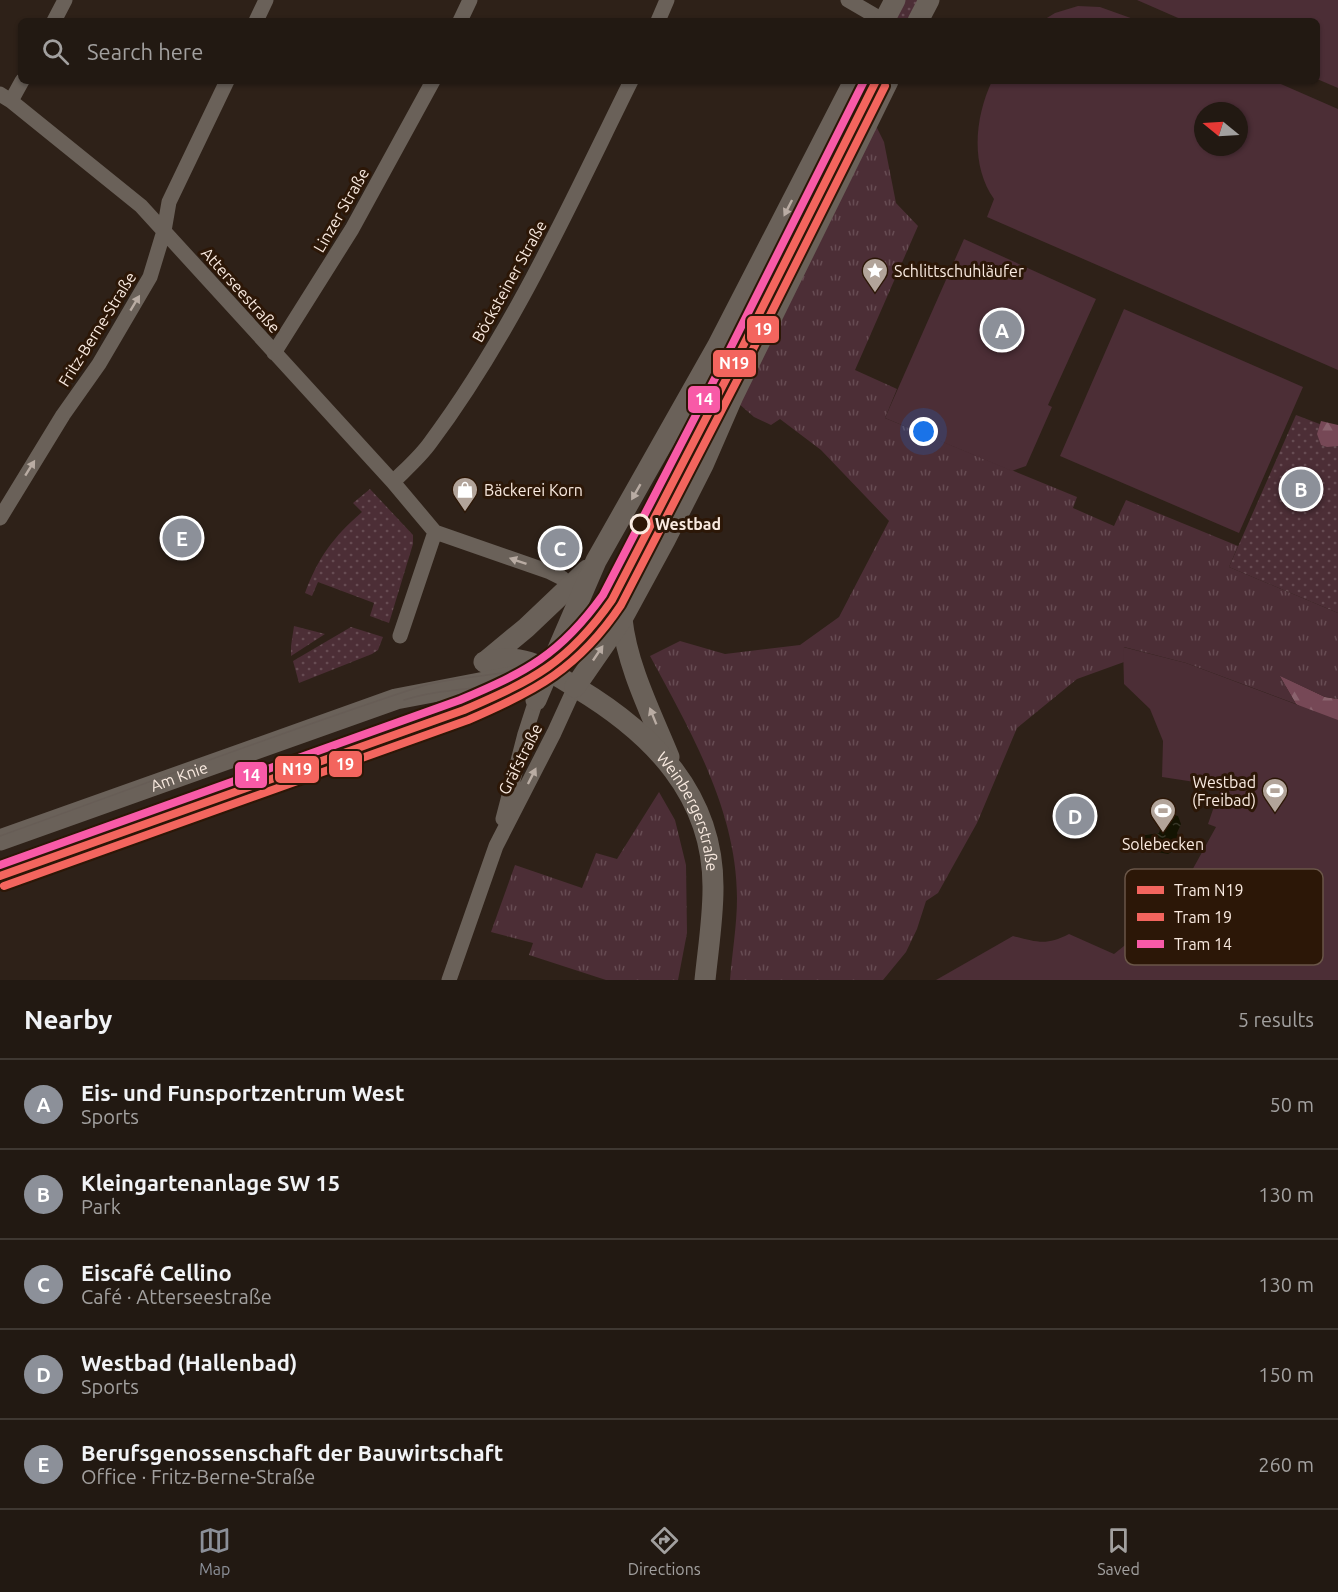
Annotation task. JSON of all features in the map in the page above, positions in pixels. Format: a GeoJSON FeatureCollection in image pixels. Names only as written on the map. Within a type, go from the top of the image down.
{"type":"FeatureCollection","features":[{"type":"Feature","properties":{"kind":"main road"},"geometry":{"type":"LineString","coordinates":[[886,18],[895,0]]}},
{"type":"Feature","properties":{"kind":"main road"},"geometry":{"type":"LineString","coordinates":[[920,18],[929,0]]}},
{"type":"Feature","properties":{"kind":"main road"},"geometry":{"type":"LineString","coordinates":[[536,700],[596,561],[717,347],[852,84]]}},
{"type":"Feature","properties":{"kind":"main road"},"geometry":{"type":"LineString","coordinates":[[536,700],[575,687],[622,619],[703,465],[733,396],[887,84]]}},
{"type":"Feature","properties":{"kind":"main road","name":"Am Knie"},"geometry":{"type":"LineString","coordinates":[[428,693],[484,662],[526,628],[596,561]]}},
{"type":"Feature","properties":{"kind":"main road"},"geometry":{"type":"LineString","coordinates":[[622,619],[631,662],[675,770]]}},
{"type":"Feature","properties":{"kind":"main road","name":"Weinbergerstraße"},"geometry":{"type":"LineString","coordinates":[[484,662],[512,658],[531,663],[551,662],[575,687],[604,704],[638,730],[675,770],[704,828],[711,859],[713,887],[705,980]]}},
{"type":"Feature","properties":{"kind":"main road","name":"Am Knie"},"geometry":{"type":"LineString","coordinates":[[0,840],[396,699],[551,662]]}},
{"type":"Feature","properties":{"kind":"street"},"geometry":{"type":"LineString","coordinates":[[56,18],[65,0]]}},
{"type":"Feature","properties":{"kind":"street"},"geometry":{"type":"LineString","coordinates":[[257,18],[266,0]]}},
{"type":"Feature","properties":{"kind":"street"},"geometry":{"type":"LineString","coordinates":[[461,18],[470,0]]}},
{"type":"Feature","properties":{"kind":"street"},"geometry":{"type":"LineString","coordinates":[[659,18],[667,0]]}},
{"type":"Feature","properties":{"kind":"street"},"geometry":{"type":"LineString","coordinates":[[848,0],[879,18]]}},
{"type":"Feature","properties":{"kind":"street"},"geometry":{"type":"LineString","coordinates":[[6,98],[19,84]]}},
{"type":"Feature","properties":{"kind":"street","name":"Fritz-Berne-Straße"},"geometry":{"type":"LineString","coordinates":[[0,518],[63,415],[99,364],[150,277],[164,231],[169,202],[226,84]]}},
{"type":"Feature","properties":{"kind":"street","name":"Linzer Straße"},"geometry":{"type":"LineString","coordinates":[[274,354],[352,229],[431,84]]}},
{"type":"Feature","properties":{"kind":"street","name":"Böcksteiner Straße"},"geometry":{"type":"LineString","coordinates":[[393,483],[429,445],[494,348],[560,226],[630,84]]}},
{"type":"Feature","properties":{"kind":"street","name":"Atterseestraße"},"geometry":{"type":"LineString","coordinates":[[6,98],[141,206],[435,532]]}},
{"type":"Feature","properties":{"kind":"street"},"geometry":{"type":"LineString","coordinates":[[400,636],[435,532],[550,572],[562,578],[570,587]]}},
{"type":"Feature","properties":{"kind":"street","name":"Gräfstraße"},"geometry":{"type":"LineString","coordinates":[[496,846],[575,687]]}},
{"type":"Feature","properties":{"kind":"street","name":"Gräfstraße"},"geometry":{"type":"LineString","coordinates":[[449,980],[496,846],[536,700]]}},
{"type":"Feature","properties":{"kind":"green space"},"geometry":{"type":"Polygon","coordinates":[[[902,0],[921,0],[912,18],[893,18],[902,0]]]}},
{"type":"Feature","properties":{"kind":"green space"},"geometry":{"type":"Polygon","coordinates":[[[1137,0],[1338,0],[1338,88],[1320,80],[1320,18],[1178,18],[1137,0]]]}},
{"type":"Feature","properties":{"kind":"green space"},"geometry":{"type":"Polygon","coordinates":[[[1078,6],[1100,7],[1131,18],[1047,18],[1078,6]]]}},
{"type":"Feature","properties":{"kind":"green space"},"geometry":{"type":"Polygon","coordinates":[[[859,84],[880,84],[696,462],[668,449],[859,84]]]}},
{"type":"Feature","properties":{"kind":"green space"},"geometry":{"type":"Polygon","coordinates":[[[991,84],[1281,84],[1338,109],[1338,370],[987,217],[994,199],[981,171],[978,156],[979,125],[991,84]]]}},
{"type":"Feature","properties":{"kind":"green space"},"geometry":{"type":"Polygon","coordinates":[[[872,118],[884,142],[896,203],[918,226],[855,370],[897,389],[885,418],[1077,497],[1073,508],[1114,526],[1126,500],[1238,546],[1229,567],[1338,613],[1338,699],[1325,697],[1280,676],[1296,704],[1186,663],[1124,647],[1124,662],[1077,679],[1017,728],[977,823],[938,893],[926,901],[917,929],[906,952],[883,980],[730,980],[737,898],[735,866],[729,834],[720,803],[695,742],[650,656],[680,641],[725,654],[800,645],[839,617],[889,521],[821,450],[780,419],[771,425],[754,417],[738,403],[872,118]]]}},
{"type":"Feature","properties":{"kind":"green space"},"geometry":{"type":"Polygon","coordinates":[[[964,239],[1096,299],[1048,405],[1052,407],[1026,466],[1012,471],[885,418],[964,239]]]}},
{"type":"Feature","properties":{"kind":"green space"},"geometry":{"type":"Polygon","coordinates":[[[1124,309],[1303,387],[1239,533],[1060,456],[1124,309]]]}},
{"type":"Feature","properties":{"kind":"green space"},"geometry":{"type":"Polygon","coordinates":[[[1296,415],[1338,431],[1338,613],[1229,567],[1296,415]]]}},
{"type":"Feature","properties":{"kind":"green space"},"geometry":{"type":"Polygon","coordinates":[[[1321,421],[1338,425],[1338,446],[1321,445],[1317,434],[1321,421]]]}},
{"type":"Feature","properties":{"kind":"green space"},"geometry":{"type":"Polygon","coordinates":[[[370,489],[413,535],[413,544],[389,623],[370,616],[374,603],[318,582],[312,596],[305,593],[315,569],[328,549],[343,530],[362,512],[353,503],[370,489]]]}},
{"type":"Feature","properties":{"kind":"green space"},"geometry":{"type":"Polygon","coordinates":[[[294,626],[325,634],[291,656],[294,626]]]}},
{"type":"Feature","properties":{"kind":"green space"},"geometry":{"type":"Polygon","coordinates":[[[351,627],[383,637],[378,650],[299,683],[293,661],[351,627]]]}},
{"type":"Feature","properties":{"kind":"green space","name":"Westbad (Freibad)"},"geometry":{"type":"Polygon","coordinates":[[[1123,647],[1186,663],[1338,720],[1338,980],[936,980],[1013,936],[1041,942],[1069,934],[1114,954],[1125,945],[1125,965],[1323,965],[1323,869],[1193,869],[1216,827],[1208,824],[1221,786],[1162,777],[1163,741],[1150,709],[1124,684],[1123,647]]]}},
{"type":"Feature","properties":{"kind":"green space"},"geometry":{"type":"Polygon","coordinates":[[[1279,675],[1325,697],[1338,699],[1338,738],[1324,721],[1296,704],[1279,675]]]}},
{"type":"Feature","properties":{"kind":"green space"},"geometry":{"type":"Polygon","coordinates":[[[659,792],[675,820],[686,865],[687,933],[678,980],[606,980],[529,955],[533,943],[491,932],[515,865],[582,888],[596,853],[617,859],[659,792]]]}},
{"type":"Feature","properties":{"kind":"water","name":"Solebecken"},"geometry":{"type":"Polygon","coordinates":[[[1168,813],[1178,816],[1181,824],[1177,833],[1180,841],[1178,848],[1168,854],[1157,852],[1138,843],[1140,836],[1159,833],[1164,817],[1168,813]]]}},
{"type":"Feature","properties":{"kind":"tram line","name":"14"},"geometry":{"type":"LineString","coordinates":[[0,865],[460,700],[540,660],[572,633],[603,595],[727,355],[862,84]]}},
{"type":"Feature","properties":{"kind":"tram line","name":"N19"},"geometry":{"type":"LineString","coordinates":[[0,876],[464,710],[530,679],[564,655],[596,622],[612,600],[874,84]]}},
{"type":"Feature","properties":{"kind":"tram line","name":"19"},"geometry":{"type":"LineString","coordinates":[[4,886],[468,720],[515,699],[572,661],[605,627],[621,605],[885,86]]}},
{"type":"Feature","properties":{"kind":"tram line"},"geometry":{"type":"LineString","coordinates":[[0,836],[261,741],[419,687],[516,670],[547,659]]}},
{"type":"Feature","properties":{"kind":"tram line"},"geometry":{"type":"LineString","coordinates":[[404,700],[439,692],[511,683],[545,672]]}},
{"type":"Feature","properties":{"kind":"place","name":"Schlittschuhläufer"},"geometry":{"type":"Point","coordinates":[875,294]}},
{"type":"Feature","properties":{"kind":"place","name":"Eis- und Funsportzentrum West"},"geometry":{"type":"Point","coordinates":[1002,330]}},
{"type":"Feature","properties":{"kind":"place","name":"Kleingartenanlage SW 15"},"geometry":{"type":"Point","coordinates":[1301,489]}},
{"type":"Feature","properties":{"kind":"place","name":"Bäckerei Korn"},"geometry":{"type":"Point","coordinates":[465,513]}},
{"type":"Feature","properties":{"kind":"place","name":"Westbad"},"geometry":{"type":"Point","coordinates":[640,524]}},
{"type":"Feature","properties":{"kind":"place","name":"Berufsgenossenschaft der Bauwirtschaft"},"geometry":{"type":"Point","coordinates":[182,538]}},
{"type":"Feature","properties":{"kind":"place","name":"Eiscafé Cellino"},"geometry":{"type":"Point","coordinates":[560,548]}},
{"type":"Feature","properties":{"kind":"place","name":"Westbad (Freibad)"},"geometry":{"type":"Point","coordinates":[1275,814]}},
{"type":"Feature","properties":{"kind":"place","name":"Westbad (Hallenbad)"},"geometry":{"type":"Point","coordinates":[1075,816]}},
{"type":"Feature","properties":{"kind":"place","name":"Solebecken"},"geometry":{"type":"Point","coordinates":[1163,834]}}]}
